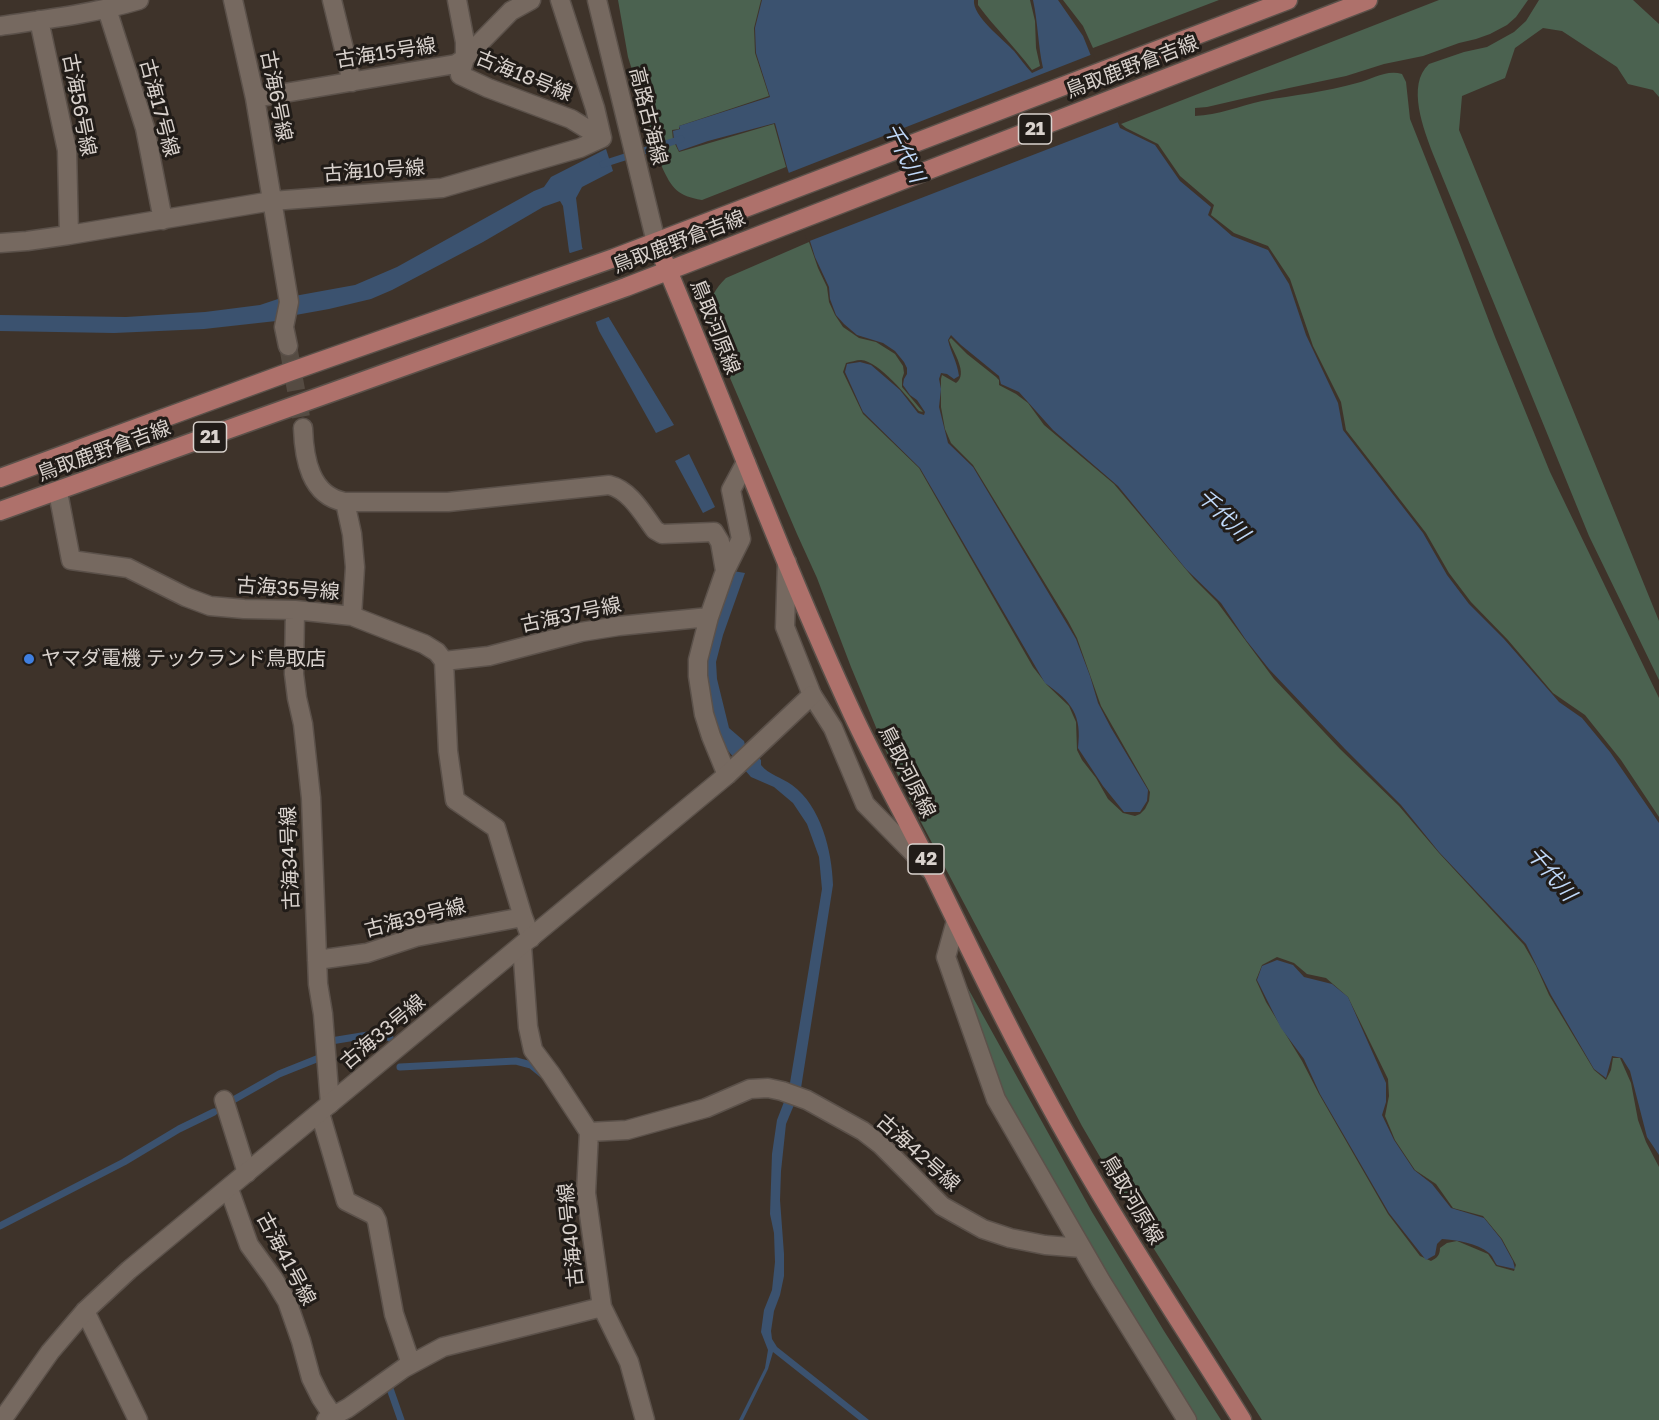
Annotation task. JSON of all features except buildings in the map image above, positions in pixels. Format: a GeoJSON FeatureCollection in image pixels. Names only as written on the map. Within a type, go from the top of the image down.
{"type":"FeatureCollection","features":[{"type":"Feature","properties":{"kind":"main road","name":"鳥取鹿野倉吉線"},"geometry":{"type":"LineString","coordinates":[[0,478],[656,242],[1288,0]]}},
{"type":"Feature","properties":{"kind":"main road","name":"鳥取鹿野倉吉線"},"geometry":{"type":"LineString","coordinates":[[0,512],[604,295],[1368,0]]}},
{"type":"Feature","properties":{"kind":"main road","name":"鳥取河原線"},"geometry":{"type":"LineString","coordinates":[[656,242],[787,562],[853,715],[1021,1050],[1074,1149],[1120,1227],[1242,1420]]}},
{"type":"Feature","properties":{"kind":"street"},"geometry":{"type":"LineString","coordinates":[[0,26],[139,0]]}},
{"type":"Feature","properties":{"kind":"street","name":"古海6号線"},"geometry":{"type":"LineString","coordinates":[[232,0],[255,98],[289,303],[284,327],[288,346]]}},
{"type":"Feature","properties":{"kind":"street"},"geometry":{"type":"LineString","coordinates":[[332,0],[352,82]]}},
{"type":"Feature","properties":{"kind":"street","name":"古海15号線"},"geometry":{"type":"LineString","coordinates":[[255,98],[452,65],[465,58],[465,42],[457,0]]}},
{"type":"Feature","properties":{"kind":"street","name":"古海18号線"},"geometry":{"type":"LineString","coordinates":[[531,0],[511,10],[465,58],[460,75],[571,119],[602,138]]}},
{"type":"Feature","properties":{"kind":"street"},"geometry":{"type":"LineString","coordinates":[[560,0],[596,108],[602,138]]}},
{"type":"Feature","properties":{"kind":"street","name":"高路古海線"},"geometry":{"type":"LineString","coordinates":[[597,0],[656,242]]}},
{"type":"Feature","properties":{"kind":"street","name":"古海17号線"},"geometry":{"type":"LineString","coordinates":[[104,6],[145,128],[163,220]]}},
{"type":"Feature","properties":{"kind":"street","name":"古海56号線"},"geometry":{"type":"LineString","coordinates":[[39,20],[67,150],[69,235]]}},
{"type":"Feature","properties":{"kind":"street","name":"古海10号線"},"geometry":{"type":"LineString","coordinates":[[0,243],[69,235],[272,201],[442,188],[580,148],[602,138]]}},
{"type":"Feature","properties":{"kind":"street"},"geometry":{"type":"LineString","coordinates":[[303,428],[304,450],[308,467],[316,483],[334,500],[345,502],[448,502],[617,486],[624,491],[655,530],[662,534],[714,532],[720,542],[725,571]]}},
{"type":"Feature","properties":{"kind":"street"},"geometry":{"type":"LineString","coordinates":[[727,775],[711,736],[705,714],[698,676],[698,660],[708,617],[725,571],[741,539],[731,490],[746,462]]}},
{"type":"Feature","properties":{"kind":"street","name":"古海35号線"},"geometry":{"type":"LineString","coordinates":[[58,492],[71,560],[128,568],[186,597],[210,606],[295,610],[352,616],[424,644],[437,652],[444,661]]}},
{"type":"Feature","properties":{"kind":"street"},"geometry":{"type":"LineString","coordinates":[[345,502],[352,534],[355,567],[352,616]]}},
{"type":"Feature","properties":{"kind":"street"},"geometry":{"type":"LineString","coordinates":[[787,562],[785,627],[812,695],[833,728],[865,804],[933,873]]}},
{"type":"Feature","properties":{"kind":"street","name":"古海34号線"},"geometry":{"type":"LineString","coordinates":[[295,610],[294,674],[303,724],[311,798],[318,984],[323,1014],[325,1108],[346,1201],[374,1215],[377,1221],[394,1314],[411,1364]]}},
{"type":"Feature","properties":{"kind":"street","name":"古海37号線"},"geometry":{"type":"LineString","coordinates":[[444,661],[489,656],[591,630],[708,617]]}},
{"type":"Feature","properties":{"kind":"street"},"geometry":{"type":"LineString","coordinates":[[444,661],[447,751],[455,800],[496,828],[523,917],[526,942],[528,1027],[533,1050],[589,1132]]}},
{"type":"Feature","properties":{"kind":"street","name":"古海33号線"},"geometry":{"type":"LineString","coordinates":[[2,1420],[50,1352],[85,1311],[129,1270],[727,775],[812,695]]}},
{"type":"Feature","properties":{"kind":"street","name":"古海39号線"},"geometry":{"type":"LineString","coordinates":[[317,960],[367,953],[416,937],[523,917]]}},
{"type":"Feature","properties":{"kind":"street"},"geometry":{"type":"LineString","coordinates":[[956,921],[946,957],[996,1099],[1082,1248],[1186,1420]]}},
{"type":"Feature","properties":{"kind":"street","name":"古海42号線"},"geometry":{"type":"LineString","coordinates":[[589,1132],[627,1130],[706,1108],[750,1089],[782,1091],[807,1100],[881,1144],[942,1206],[983,1229],[1010,1238],[1045,1245],[1082,1248]]}},
{"type":"Feature","properties":{"kind":"street"},"geometry":{"type":"LineString","coordinates":[[224,1100],[247,1173]]}},
{"type":"Feature","properties":{"kind":"street","name":"古海40号線"},"geometry":{"type":"LineString","coordinates":[[330,1418],[411,1364],[443,1347],[602,1307],[586,1193],[589,1132]]}},
{"type":"Feature","properties":{"kind":"street","name":"古海41号線"},"geometry":{"type":"LineString","coordinates":[[229,1188],[249,1245],[287,1301],[311,1378],[330,1418]]}},
{"type":"Feature","properties":{"kind":"street"},"geometry":{"type":"LineString","coordinates":[[602,1307],[629,1362],[645,1420]]}},
{"type":"Feature","properties":{"kind":"street"},"geometry":{"type":"LineString","coordinates":[[85,1311],[138,1420]]}},
{"type":"Feature","properties":{"kind":"green space"},"geometry":{"type":"Polygon","coordinates":[[[618,0],[761,0],[754,28],[755,53],[769,96],[679,126],[679,129],[672,130],[673,140],[679,152],[774,124],[786,167],[702,200],[681,194],[669,181],[662,167],[628,57],[618,0]]]}},
{"type":"Feature","properties":{"kind":"green space"},"geometry":{"type":"Polygon","coordinates":[[[978,0],[1030,0],[1040,66],[1032,70],[978,5],[978,0]]]}},
{"type":"Feature","properties":{"kind":"green space"},"geometry":{"type":"Polygon","coordinates":[[[1063,0],[1219,0],[1093,48],[1083,26],[1063,0]]]}},
{"type":"Feature","properties":{"kind":"green space"},"geometry":{"type":"Polygon","coordinates":[[[1439,0],[1528,0],[1507,25],[1476,39],[1423,56],[1384,64],[1346,76],[1195,108],[1195,116],[1262,101],[1334,89],[1385,74],[1402,74],[1406,82],[1410,119],[1550,472],[1659,698],[1659,817],[1621,760],[1585,715],[1553,693],[1508,640],[1471,602],[1449,573],[1426,533],[1346,430],[1341,402],[1313,346],[1290,279],[1268,246],[1234,233],[1211,215],[1214,205],[1180,176],[1158,144],[1121,124],[1439,0]]]}},
{"type":"Feature","properties":{"kind":"green space"},"geometry":{"type":"Polygon","coordinates":[[[1539,0],[1633,0],[1659,24],[1659,97],[1653,90],[1628,84],[1617,67],[1562,31],[1543,28],[1515,48],[1505,78],[1462,96],[1459,130],[1659,621],[1659,680],[1589,536],[1433,154],[1419,108],[1419,84],[1422,73],[1429,64],[1487,47],[1514,32],[1526,21],[1539,0]]]}},
{"type":"Feature","properties":{"kind":"green space"},"geometry":{"type":"Polygon","coordinates":[[[809,242],[827,287],[829,302],[843,327],[859,338],[876,342],[895,354],[903,366],[902,387],[923,412],[919,411],[901,389],[876,366],[859,360],[846,363],[843,372],[863,414],[919,468],[1033,667],[1047,685],[1069,706],[1076,722],[1077,750],[1082,760],[1108,799],[1123,813],[1135,816],[1140,814],[1149,801],[1150,792],[1101,706],[1077,638],[1068,621],[973,465],[951,443],[945,429],[941,407],[942,375],[956,383],[961,374],[949,340],[951,338],[996,377],[999,385],[1028,403],[1044,425],[1114,484],[1194,579],[1217,602],[1274,679],[1340,749],[1399,806],[1524,945],[1549,995],[1594,1070],[1606,1080],[1613,1058],[1620,1058],[1631,1083],[1638,1120],[1659,1167],[1659,1420],[1262,1420],[1149,1241],[1082,1126],[922,824],[885,749],[817,578],[715,343],[710,316],[711,301],[714,293],[726,278],[809,242]],[[1277,957],[1262,965],[1256,980],[1266,1002],[1388,1214],[1420,1256],[1431,1261],[1438,1256],[1440,1248],[1447,1243],[1457,1241],[1488,1254],[1496,1266],[1514,1271],[1516,1265],[1502,1239],[1483,1216],[1453,1208],[1436,1184],[1415,1170],[1395,1140],[1385,1116],[1389,1096],[1388,1079],[1348,997],[1326,978],[1307,974],[1294,963],[1277,957]]]}},
{"type":"Feature","properties":{"kind":"green space"},"geometry":{"type":"Polygon","coordinates":[[[950,956],[1092,1212],[1221,1420],[1190,1420],[1000,1101],[950,956]]]}},
{"type":"Feature","properties":{"kind":"water","name":"千代川"},"geometry":{"type":"Polygon","coordinates":[[[762,0],[974,0],[983,20],[1032,73],[1043,68],[1033,0],[1058,0],[1083,36],[1120,128],[1155,145],[1180,181],[1211,207],[1208,215],[1232,236],[1268,250],[1289,284],[1306,335],[1338,403],[1343,430],[1423,533],[1447,575],[1469,604],[1504,639],[1559,702],[1582,718],[1610,752],[1659,823],[1659,1155],[1647,1137],[1630,1071],[1622,1058],[1612,1056],[1606,1078],[1594,1069],[1551,995],[1526,944],[1439,852],[1401,805],[1269,669],[1221,603],[1186,569],[1118,486],[1053,430],[1019,392],[1001,384],[999,376],[951,335],[948,340],[959,376],[954,379],[941,373],[939,379],[941,389],[939,407],[948,443],[973,467],[1076,639],[1098,703],[1148,790],[1147,801],[1140,812],[1124,812],[1103,786],[1078,748],[1078,727],[1073,710],[1045,683],[920,468],[863,412],[845,372],[847,364],[860,362],[871,365],[900,390],[918,413],[924,415],[925,412],[903,385],[907,368],[895,351],[883,343],[857,335],[836,315],[830,299],[829,287],[815,257],[775,123],[679,151],[673,131],[680,129],[679,126],[770,97],[756,53],[755,28],[762,0]]]}},
{"type":"Feature","properties":{"kind":"water"},"geometry":{"type":"Polygon","coordinates":[[[606,149],[613,171],[582,187],[576,198],[582,247],[608,316],[674,425],[656,433],[599,331],[569,251],[563,206],[560,201],[543,207],[392,290],[371,299],[329,309],[276,321],[204,329],[114,333],[0,331],[0,315],[126,317],[205,312],[260,305],[278,299],[355,285],[397,267],[544,187],[551,177],[606,149]]]}},
{"type":"Feature","properties":{"kind":"water"},"geometry":{"type":"Polygon","coordinates":[[[689,454],[715,507],[703,513],[675,461],[689,454]]]}},
{"type":"Feature","properties":{"kind":"water"},"geometry":{"type":"Polygon","coordinates":[[[733,571],[745,573],[716,662],[717,679],[729,728],[761,760],[764,768],[792,785],[810,805],[823,830],[830,858],[833,885],[801,1088],[786,1124],[780,1200],[784,1276],[774,1311],[772,1339],[777,1347],[869,1420],[859,1420],[773,1352],[768,1369],[743,1420],[739,1420],[765,1368],[768,1350],[761,1332],[764,1310],[772,1290],[775,1262],[774,1233],[770,1214],[772,1154],[777,1120],[789,1089],[822,889],[819,857],[807,824],[793,803],[774,787],[751,777],[729,752],[720,739],[711,712],[705,656],[733,571]]]}},
{"type":"Feature","properties":{"kind":"water"},"geometry":{"type":"Polygon","coordinates":[[[1277,960],[1293,965],[1304,977],[1332,984],[1348,997],[1386,1083],[1386,1102],[1382,1115],[1394,1140],[1414,1170],[1432,1184],[1451,1208],[1484,1218],[1501,1239],[1515,1269],[1497,1265],[1490,1254],[1479,1247],[1448,1239],[1442,1239],[1437,1244],[1435,1255],[1426,1260],[1389,1213],[1320,1094],[1304,1059],[1281,1028],[1257,980],[1262,966],[1277,960]]]}},
{"type":"Feature","properties":{"kind":"pier"},"geometry":{"type":"Polygon","coordinates":[[[1093,54],[1121,121],[807,242],[786,174],[1093,54]]]}},
{"type":"Feature","properties":{"kind":"pier"},"geometry":{"type":"Polygon","coordinates":[[[586,248],[611,316],[593,323],[567,254],[586,248]]]}},
{"type":"Feature","properties":{"kind":"waterway"},"geometry":{"type":"LineString","coordinates":[[603,164],[681,139]]}},
{"type":"Feature","properties":{"kind":"waterway"},"geometry":{"type":"LineString","coordinates":[[331,1041],[380,1033],[390,1038]]}},
{"type":"Feature","properties":{"kind":"waterway"},"geometry":{"type":"LineString","coordinates":[[235,1099],[279,1074],[319,1058]]}},
{"type":"Feature","properties":{"kind":"waterway"},"geometry":{"type":"LineString","coordinates":[[400,1067],[516,1061],[531,1065],[542,1074]]}},
{"type":"Feature","properties":{"kind":"waterway"},"geometry":{"type":"LineString","coordinates":[[0,1226],[124,1162],[179,1129],[214,1112]]}},
{"type":"Feature","properties":{"kind":"waterway"},"geometry":{"type":"LineString","coordinates":[[388,1383],[401,1420]]}},
{"type":"Feature","properties":{"kind":"tunnel"},"geometry":{"type":"LineString","coordinates":[[288,346],[303,428]]}},
{"type":"Feature","properties":{"kind":"place","name":"ヤマダ電機 テックランド鳥取店"},"geometry":{"type":"Point","coordinates":[29,659]}}]}
